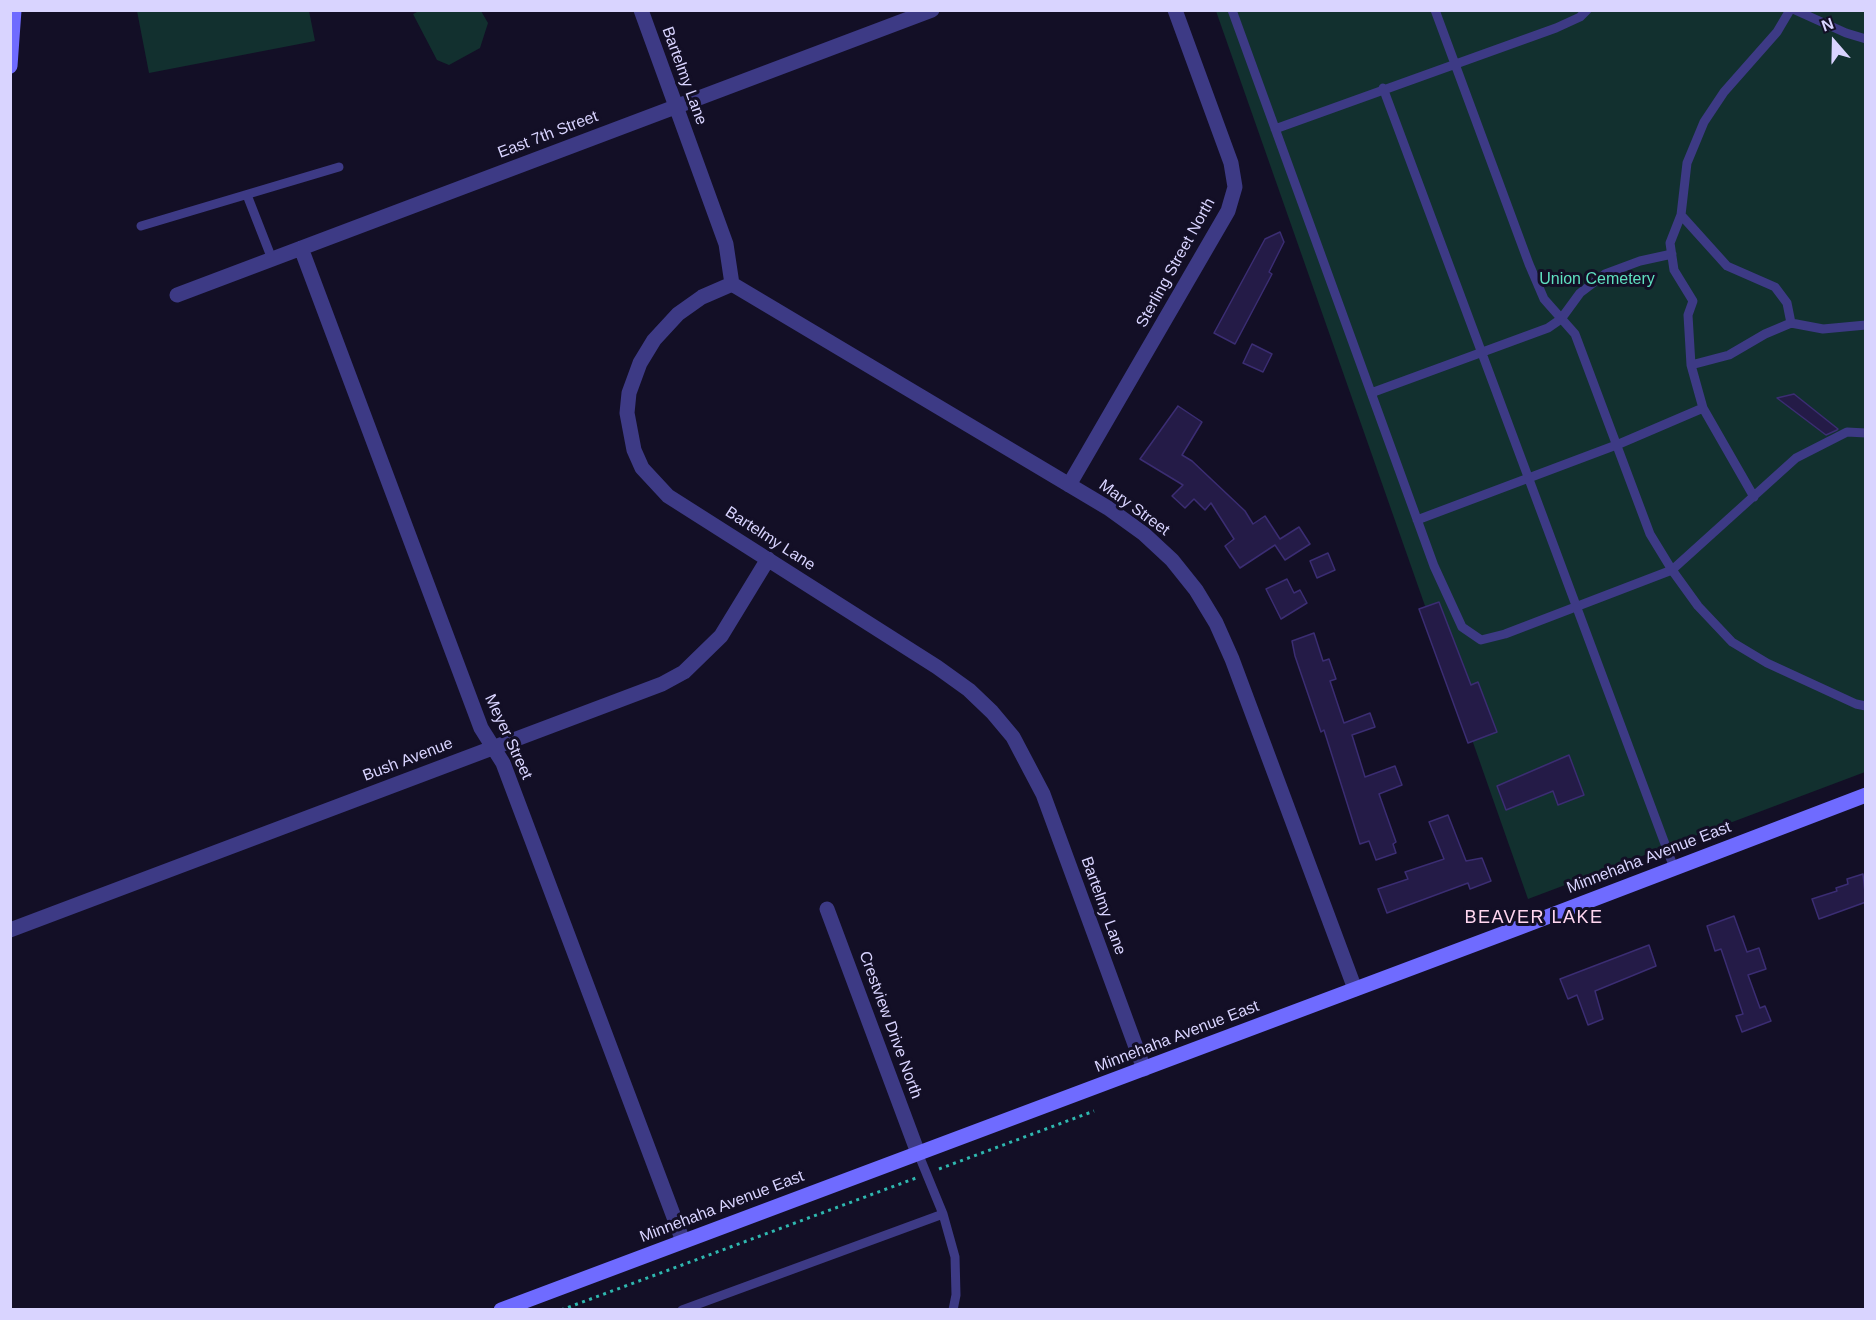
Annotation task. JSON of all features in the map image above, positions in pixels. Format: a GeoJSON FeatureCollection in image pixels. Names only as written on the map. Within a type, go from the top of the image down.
{"type":"FeatureCollection","features":[{"type":"Feature","properties":{"kind":"main road"},"geometry":{"type":"LineString","coordinates":[[10,66],[14,10]]}},
{"type":"Feature","properties":{"kind":"main road","name":"Minnehaha Avenue East"},"geometry":{"type":"LineString","coordinates":[[501,1310],[1866,795]]}},
{"type":"Feature","properties":{"kind":"street","name":"Bartelmy Lane"},"geometry":{"type":"LineString","coordinates":[[641,10],[726,244],[732,284],[692,304],[666,325],[654,340],[634,375],[628,393],[628,432],[634,450],[654,483],[668,496],[969,690],[1013,737],[1043,794],[1143,1069]]}},
{"type":"Feature","properties":{"kind":"street","name":"East 7th Street"},"geometry":{"type":"LineString","coordinates":[[177,295],[932,10]]}},
{"type":"Feature","properties":{"kind":"street","name":"Sterling Street North"},"geometry":{"type":"LineString","coordinates":[[1069,485],[1228,211],[1235,187],[1231,163],[1175,10]]}},
{"type":"Feature","properties":{"kind":"street","name":"Meyer Street"},"geometry":{"type":"LineString","coordinates":[[301,248],[481,728],[503,763],[682,1241]]}},
{"type":"Feature","properties":{"kind":"street","name":"Mary Street"},"geometry":{"type":"LineString","coordinates":[[732,284],[1118,515],[1165,554],[1196,590],[1216,623],[1355,989]]}},
{"type":"Feature","properties":{"kind":"street","name":"Bush Avenue"},"geometry":{"type":"LineString","coordinates":[[10,930],[662,684],[684,672],[721,636],[768,559]]}},
{"type":"Feature","properties":{"kind":"street","name":"Crestview Drive North"},"geometry":{"type":"LineString","coordinates":[[827,909],[918,1153]]}},
{"type":"Feature","properties":{"kind":"lane"},"geometry":{"type":"LineString","coordinates":[[1232,10],[1417,520],[1462,627],[1481,640],[1505,634],[1672,570],[1796,458],[1847,432],[1866,433]]}},
{"type":"Feature","properties":{"kind":"lane"},"geometry":{"type":"LineString","coordinates":[[1435,10],[1529,264],[1544,299],[1575,334],[1650,534],[1672,570],[1698,606],[1732,642],[1767,663],[1856,704],[1866,706]]}},
{"type":"Feature","properties":{"kind":"lane"},"geometry":{"type":"LineString","coordinates":[[1275,129],[1383,88],[1556,28],[1580,17],[1587,10]]}},
{"type":"Feature","properties":{"kind":"lane"},"geometry":{"type":"LineString","coordinates":[[1754,497],[1703,408],[1691,364],[1688,315],[1693,301],[1674,270],[1670,243],[1681,215],[1687,163],[1704,122],[1724,92],[1777,32],[1791,10]]}},
{"type":"Feature","properties":{"kind":"lane"},"geometry":{"type":"LineString","coordinates":[[1796,10],[1845,33],[1866,39]]}},
{"type":"Feature","properties":{"kind":"lane"},"geometry":{"type":"LineString","coordinates":[[1383,88],[1674,868]]}},
{"type":"Feature","properties":{"kind":"lane"},"geometry":{"type":"LineString","coordinates":[[141,226],[339,167]]}},
{"type":"Feature","properties":{"kind":"lane"},"geometry":{"type":"LineString","coordinates":[[247,195],[272,259]]}},
{"type":"Feature","properties":{"kind":"lane"},"geometry":{"type":"LineString","coordinates":[[1681,215],[1726,266],[1775,287],[1787,303],[1791,323]]}},
{"type":"Feature","properties":{"kind":"lane"},"geometry":{"type":"LineString","coordinates":[[1371,393],[1548,328],[1562,319],[1580,293],[1605,274],[1640,261],[1672,254]]}},
{"type":"Feature","properties":{"kind":"lane"},"geometry":{"type":"LineString","coordinates":[[1691,364],[1729,355],[1765,334],[1791,323],[1823,329],[1866,325]]}},
{"type":"Feature","properties":{"kind":"lane"},"geometry":{"type":"LineString","coordinates":[[1417,520],[1618,444],[1703,408]]}},
{"type":"Feature","properties":{"kind":"lane"},"geometry":{"type":"LineString","coordinates":[[918,1153],[944,1214],[955,1257],[957,1295],[953,1310]]}},
{"type":"Feature","properties":{"kind":"lane"},"geometry":{"type":"LineString","coordinates":[[682,1310],[944,1214]]}},
{"type":"Feature","properties":{"kind":"path"},"geometry":{"type":"LineString","coordinates":[[561,1310],[1094,1111]]}},
{"type":"Feature","properties":{"kind":"green space"},"geometry":{"type":"Polygon","coordinates":[[[137,11],[309,11],[315,41],[149,73],[137,11]]]}},
{"type":"Feature","properties":{"kind":"green space"},"geometry":{"type":"Polygon","coordinates":[[[419,11],[481,11],[488,23],[480,48],[449,65],[437,60],[413,14],[419,11]]]}},
{"type":"Feature","properties":{"kind":"green space","name":"Union Cemetery"},"geometry":{"type":"Polygon","coordinates":[[[1216,11],[1865,11],[1865,772],[1528,899],[1216,11]]]}},
{"type":"Feature","properties":{"kind":"building"},"geometry":{"type":"Polygon","coordinates":[[[1280,232],[1284,242],[1269,272],[1272,274],[1235,344],[1214,333],[1265,239],[1280,232]]]}},
{"type":"Feature","properties":{"kind":"building"},"geometry":{"type":"Polygon","coordinates":[[[1252,344],[1272,354],[1263,372],[1243,363],[1252,344]]]}},
{"type":"Feature","properties":{"kind":"building"},"geometry":{"type":"Polygon","coordinates":[[[1794,394],[1838,429],[1826,435],[1777,398],[1794,394]]]}},
{"type":"Feature","properties":{"kind":"building"},"geometry":{"type":"Polygon","coordinates":[[[1178,406],[1202,422],[1182,455],[1192,461],[1245,511],[1253,524],[1265,516],[1280,539],[1299,527],[1310,544],[1285,560],[1275,545],[1240,568],[1225,546],[1234,539],[1211,503],[1205,510],[1194,499],[1185,508],[1172,496],[1183,485],[1140,459],[1178,406]]]}},
{"type":"Feature","properties":{"kind":"building"},"geometry":{"type":"Polygon","coordinates":[[[1328,553],[1335,570],[1317,578],[1310,561],[1328,553]]]}},
{"type":"Feature","properties":{"kind":"building"},"geometry":{"type":"Polygon","coordinates":[[[1287,579],[1294,593],[1300,590],[1307,603],[1281,619],[1266,589],[1287,579]]]}},
{"type":"Feature","properties":{"kind":"building"},"geometry":{"type":"Polygon","coordinates":[[[1439,602],[1471,685],[1478,682],[1497,732],[1468,743],[1419,609],[1439,602]]]}},
{"type":"Feature","properties":{"kind":"building"},"geometry":{"type":"Polygon","coordinates":[[[1314,633],[1323,661],[1329,659],[1336,679],[1330,681],[1344,723],[1370,713],[1375,727],[1352,735],[1365,777],[1395,766],[1402,785],[1379,794],[1396,842],[1393,844],[1396,853],[1376,860],[1369,841],[1360,844],[1324,730],[1321,732],[1295,656],[1292,641],[1314,633]]]}},
{"type":"Feature","properties":{"kind":"building"},"geometry":{"type":"Polygon","coordinates":[[[1569,755],[1584,795],[1558,805],[1553,791],[1506,810],[1497,786],[1569,755]]]}},
{"type":"Feature","properties":{"kind":"building"},"geometry":{"type":"Polygon","coordinates":[[[1448,815],[1466,861],[1482,858],[1491,881],[1470,889],[1468,883],[1387,913],[1378,889],[1408,879],[1405,872],[1444,859],[1429,822],[1448,815]]]}},
{"type":"Feature","properties":{"kind":"building"},"geometry":{"type":"Polygon","coordinates":[[[1863,874],[1866,902],[1819,919],[1812,899],[1837,891],[1836,888],[1848,884],[1847,879],[1863,874]]]}},
{"type":"Feature","properties":{"kind":"building"},"geometry":{"type":"Polygon","coordinates":[[[1734,916],[1747,952],[1759,948],[1766,969],[1748,975],[1760,1008],[1765,1006],[1771,1021],[1742,1032],[1736,1016],[1743,1014],[1721,949],[1715,951],[1707,926],[1734,916]]]}},
{"type":"Feature","properties":{"kind":"building"},"geometry":{"type":"Polygon","coordinates":[[[1649,945],[1656,966],[1595,991],[1603,1019],[1588,1025],[1577,995],[1568,999],[1560,979],[1649,945]]]}},
{"type":"Feature","properties":{"kind":"district","name":"BEAVER LAKE"},"geometry":{"type":"Point","coordinates":[1534,918]}}]}
